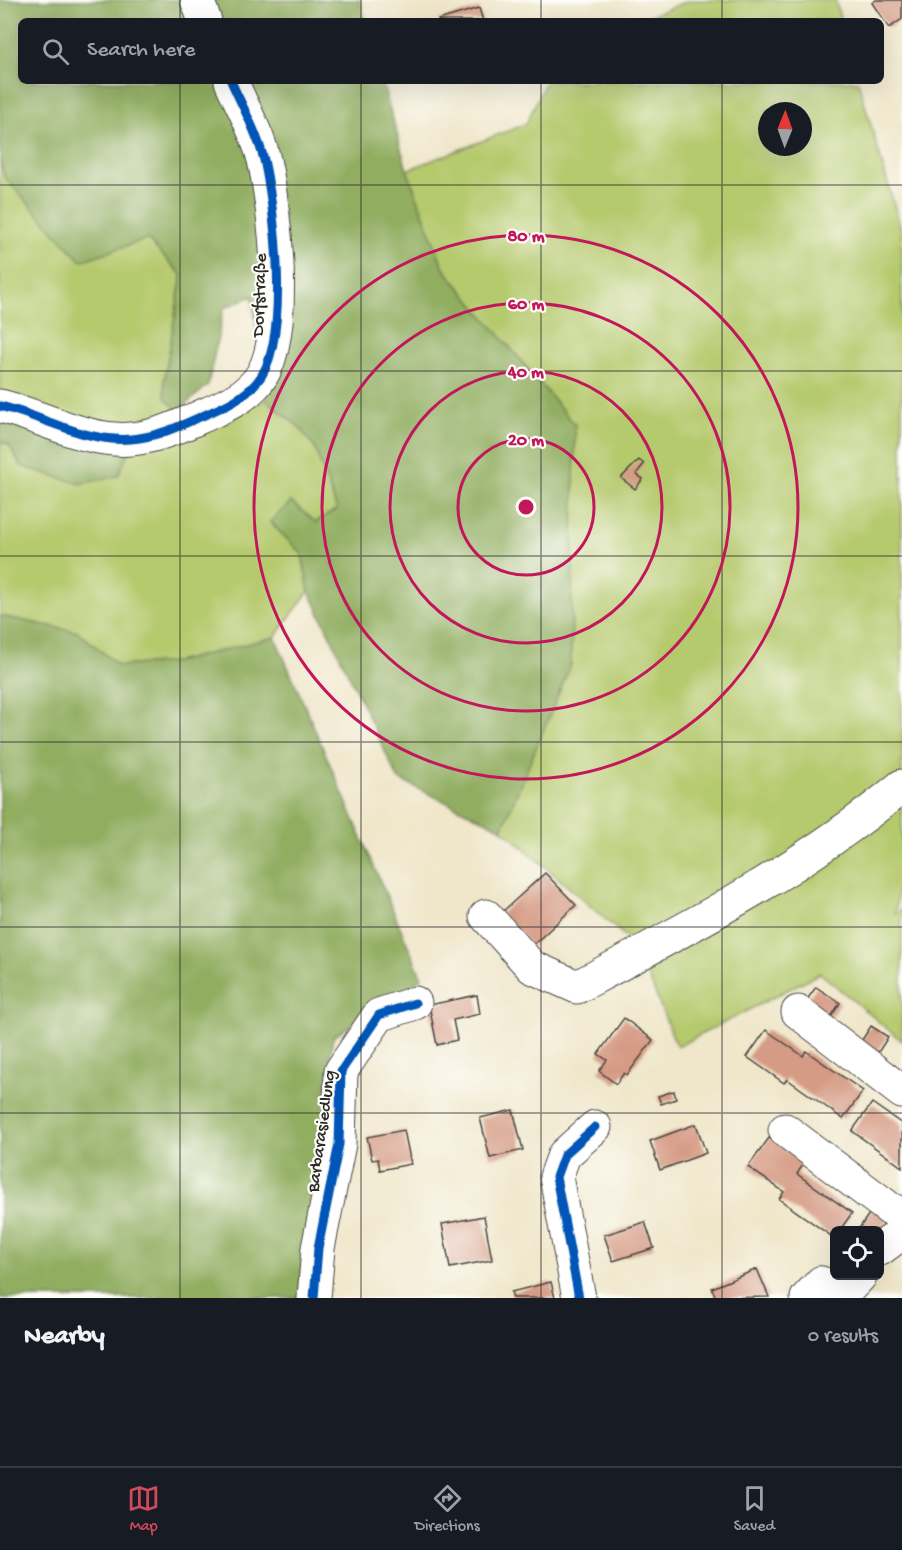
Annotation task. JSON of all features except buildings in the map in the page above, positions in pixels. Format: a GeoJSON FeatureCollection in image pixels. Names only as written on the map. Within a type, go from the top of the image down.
{"type":"FeatureCollection","features":[{"type":"Feature","properties":{"kind":"street"},"geometry":{"type":"LineString","coordinates":[[196,0],[205,18]]}},
{"type":"Feature","properties":{"kind":"street","name":"Dorfstraße"},"geometry":{"type":"LineString","coordinates":[[0,406],[103,437],[130,440],[154,436],[177,428],[240,397],[259,381],[276,337],[277,251],[264,159],[232,84]]}},
{"type":"Feature","properties":{"kind":"street"},"geometry":{"type":"LineString","coordinates":[[486,916],[532,967],[578,987],[730,906],[841,832],[902,786]]}},
{"type":"Feature","properties":{"kind":"street","name":"Barbarasiedlung"},"geometry":{"type":"LineString","coordinates":[[314,1298],[318,1248],[339,1144],[341,1071],[379,1015],[416,1003]]}},
{"type":"Feature","properties":{"kind":"street"},"geometry":{"type":"LineString","coordinates":[[798,1012],[900,1086]]}},
{"type":"Feature","properties":{"kind":"street"},"geometry":{"type":"LineString","coordinates":[[579,1298],[556,1177],[564,1155],[595,1127]]}},
{"type":"Feature","properties":{"kind":"street"},"geometry":{"type":"LineString","coordinates":[[785,1130],[890,1209],[902,1214]]}},
{"type":"Feature","properties":{"kind":"street"},"geometry":{"type":"LineString","coordinates":[[884,1246],[902,1233]]}},
{"type":"Feature","properties":{"kind":"street"},"geometry":{"type":"LineString","coordinates":[[807,1298],[821,1283],[846,1291],[856,1280]]}},
{"type":"Feature","properties":{"kind":"green space"},"geometry":{"type":"Polygon","coordinates":[[[0,0],[360,0],[364,18],[18,18],[18,84],[383,84],[407,170],[444,269],[575,425],[571,664],[502,829],[398,779],[309,591],[302,554],[270,522],[291,502],[316,522],[337,509],[315,448],[299,427],[266,400],[252,296],[224,308],[208,385],[178,411],[165,398],[164,381],[182,275],[147,239],[81,261],[5,178],[0,160],[0,0]]]}},
{"type":"Feature","properties":{"kind":"green space"},"geometry":{"type":"Polygon","coordinates":[[[690,0],[835,0],[840,18],[645,18],[690,0]]]}},
{"type":"Feature","properties":{"kind":"green space"},"geometry":{"type":"Polygon","coordinates":[[[545,84],[859,84],[902,232],[902,860],[895,914],[902,909],[902,1041],[820,973],[677,1047],[636,946],[502,829],[571,664],[575,425],[444,269],[407,170],[526,124],[545,84]]]}},
{"type":"Feature","properties":{"kind":"green space"},"geometry":{"type":"Polygon","coordinates":[[[0,160],[5,178],[147,239],[182,275],[164,381],[178,411],[159,422],[110,430],[0,398],[0,160]]]}},
{"type":"Feature","properties":{"kind":"green space"},"geometry":{"type":"Polygon","coordinates":[[[266,400],[299,427],[315,448],[337,510],[316,522],[270,522],[302,554],[309,591],[275,637],[176,662],[119,666],[78,632],[0,616],[0,441],[9,445],[21,466],[129,451],[266,400]]]}},
{"type":"Feature","properties":{"kind":"green space"},"geometry":{"type":"Polygon","coordinates":[[[0,420],[129,451],[118,476],[80,484],[21,466],[9,445],[0,441],[0,420]]]}},
{"type":"Feature","properties":{"kind":"green space"},"geometry":{"type":"Polygon","coordinates":[[[0,616],[78,632],[119,666],[176,662],[275,637],[422,978],[333,1037],[299,1298],[0,1298],[0,616]]]}},
{"type":"Feature","properties":{"kind":"cycle path"},"geometry":{"type":"LineString","coordinates":[[0,406],[81,433],[114,439],[131,439],[167,431],[215,410],[238,398],[257,382],[268,363],[274,338],[277,308],[276,241],[264,160],[254,130],[232,84]]}},
{"type":"Feature","properties":{"kind":"cycle path"},"geometry":{"type":"LineString","coordinates":[[314,1298],[318,1248],[339,1144],[341,1071],[379,1015],[415,1003]]}},
{"type":"Feature","properties":{"kind":"cycle path"},"geometry":{"type":"LineString","coordinates":[[579,1298],[556,1177],[564,1155],[595,1127]]}}]}
